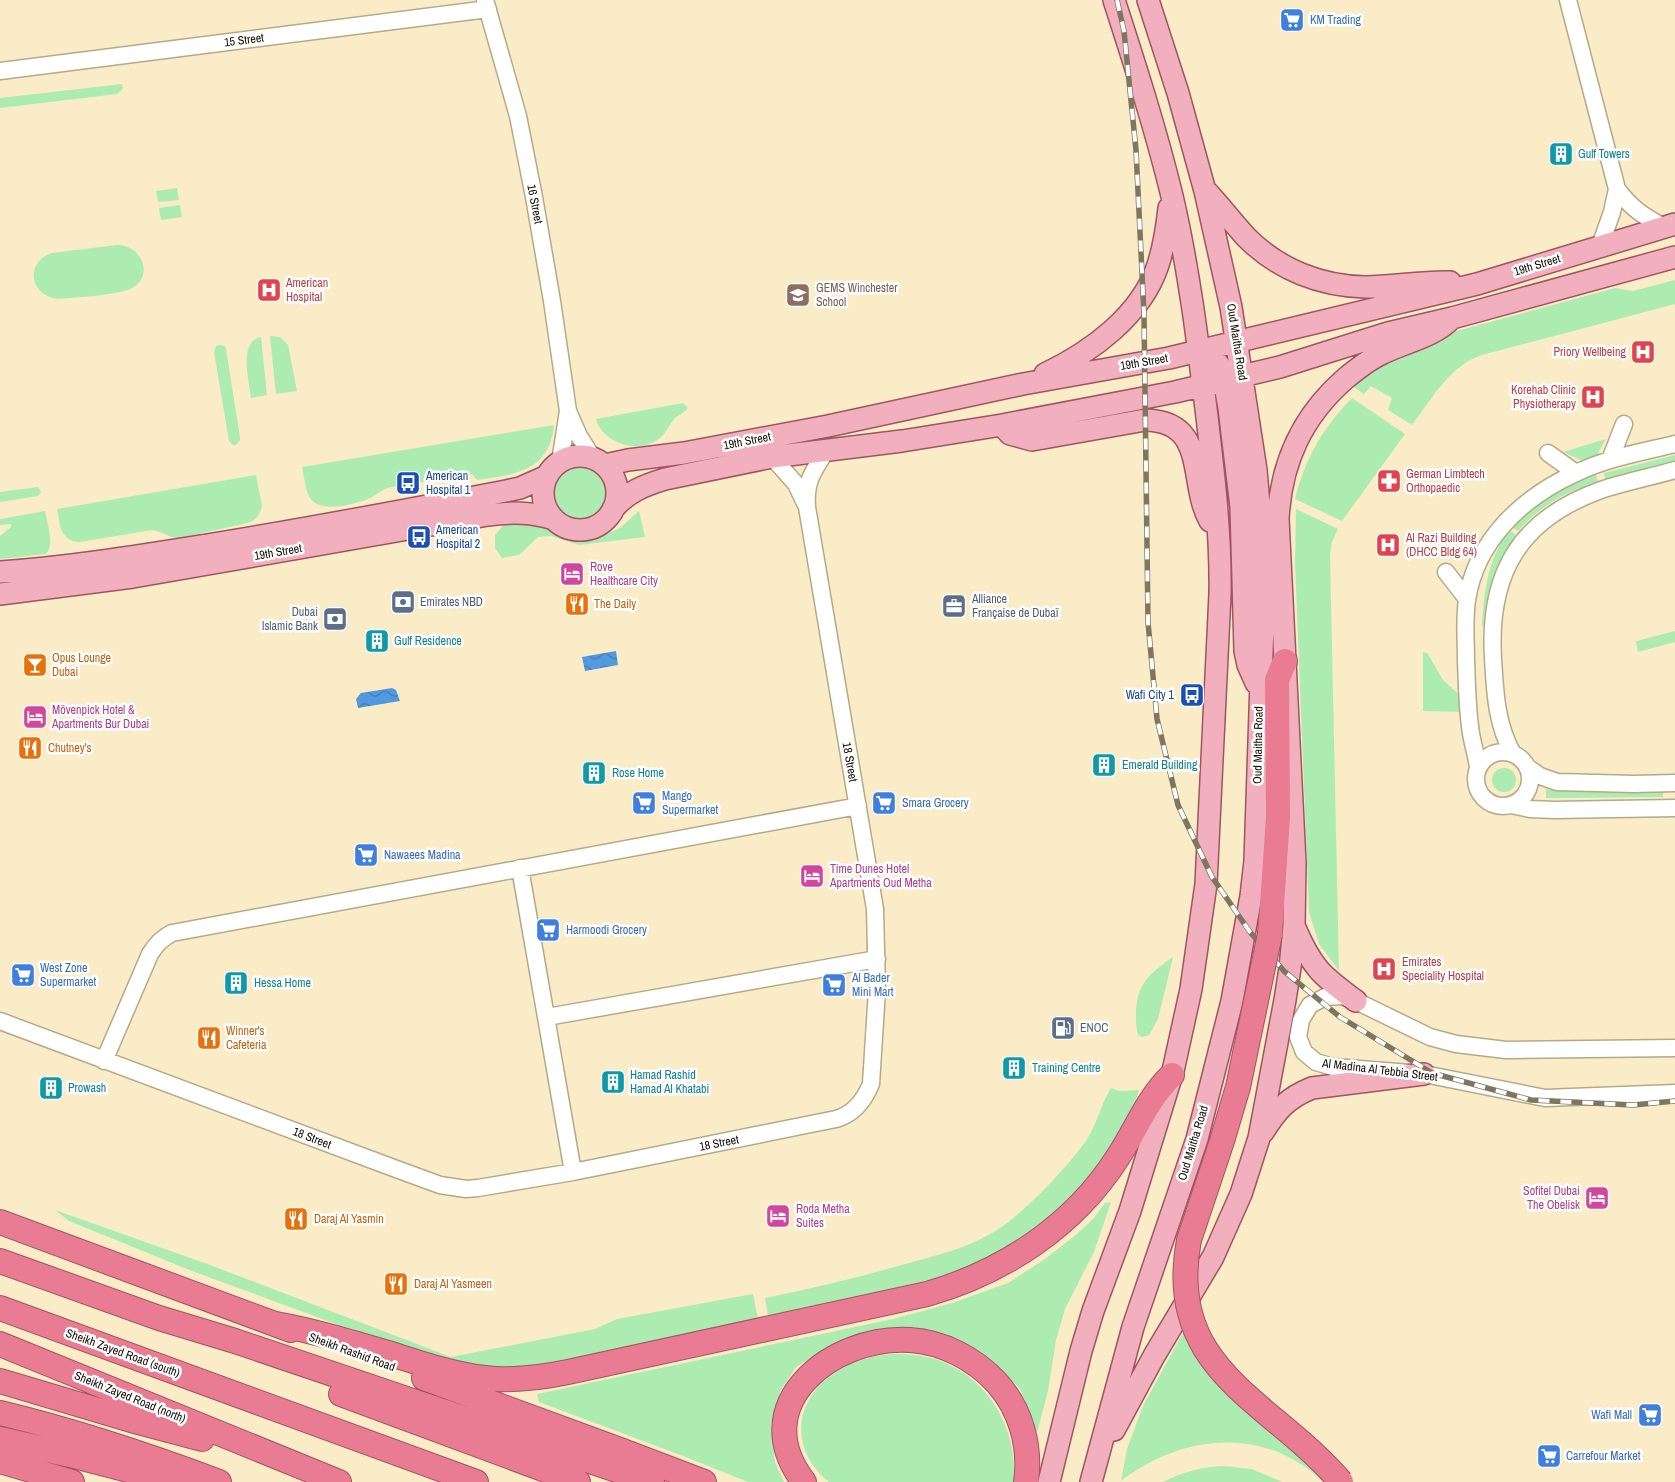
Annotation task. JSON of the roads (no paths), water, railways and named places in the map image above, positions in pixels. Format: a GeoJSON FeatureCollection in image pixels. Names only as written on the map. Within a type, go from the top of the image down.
{"type":"FeatureCollection","features":[{"type":"Feature","properties":{"kind":"highway"},"geometry":{"type":"LineString","coordinates":[[1284,661],[1277,680],[1278,817],[1270,934],[1238,1087],[1189,1240],[1184,1290],[1187,1308],[1197,1334],[1210,1358],[1240,1391],[1303,1444],[1341,1482]]}},
{"type":"Feature","properties":{"kind":"highway"},"geometry":{"type":"LineString","coordinates":[[276,1324],[334,1337],[450,1372],[472,1376],[514,1379],[568,1372],[927,1294],[968,1280],[994,1268],[1026,1250],[1060,1223],[1105,1176],[1129,1139],[1153,1096],[1172,1075]]}},
{"type":"Feature","properties":{"kind":"highway","name":"Sheikh Rashid Road"},"geometry":{"type":"LineString","coordinates":[[0,1222],[704,1482]]}},
{"type":"Feature","properties":{"kind":"highway"},"geometry":{"type":"LineString","coordinates":[[0,1260],[110,1302],[234,1341],[652,1482]]}},
{"type":"Feature","properties":{"kind":"highway","name":"Sheikh Zayed Road (south)"},"geometry":{"type":"LineString","coordinates":[[0,1308],[476,1482]]}},
{"type":"Feature","properties":{"kind":"highway"},"geometry":{"type":"LineString","coordinates":[[804,1482],[790,1458],[785,1438],[788,1408],[798,1389],[814,1371],[838,1354],[866,1344],[896,1340],[927,1342],[955,1352],[981,1368],[992,1378],[1011,1401],[1022,1426],[1027,1451],[1026,1482]]}},
{"type":"Feature","properties":{"kind":"highway"},"geometry":{"type":"LineString","coordinates":[[234,1341],[275,1366],[311,1383],[578,1482]]}},
{"type":"Feature","properties":{"kind":"highway","name":"Sheikh Zayed Road (north)"},"geometry":{"type":"LineString","coordinates":[[0,1344],[260,1450]]}},
{"type":"Feature","properties":{"kind":"highway"},"geometry":{"type":"LineString","coordinates":[[0,1381],[168,1431],[260,1450],[340,1482]]}},
{"type":"Feature","properties":{"kind":"highway"},"geometry":{"type":"LineString","coordinates":[[0,1413],[106,1441],[219,1482]]}},
{"type":"Feature","properties":{"kind":"highway"},"geometry":{"type":"LineString","coordinates":[[0,1439],[175,1482]]}},
{"type":"Feature","properties":{"kind":"highway"},"geometry":{"type":"LineString","coordinates":[[0,1461],[72,1482]]}},
{"type":"Feature","properties":{"kind":"highway"},"geometry":{"type":"LineString","coordinates":[[0,1477],[21,1482]]}},
{"type":"Feature","properties":{"kind":"main road"},"geometry":{"type":"LineString","coordinates":[[1049,1482],[1081,1351],[1093,1311],[1130,1211],[1172,1075],[1191,989],[1206,884],[1220,594],[1219,533],[1199,351],[1184,257],[1171,196],[1114,0]]}},
{"type":"Feature","properties":{"kind":"main road","name":"Oud Maitha Road"},"geometry":{"type":"LineString","coordinates":[[1092,1478],[1133,1327],[1196,1139],[1232,1001],[1252,896],[1255,861],[1263,618],[1262,540],[1256,470],[1233,378],[1237,342],[1206,191],[1178,93],[1148,0]]}},
{"type":"Feature","properties":{"kind":"main road"},"geometry":{"type":"LineString","coordinates":[[1206,191],[1258,248],[1292,270],[1315,279],[1339,285],[1367,287],[1421,282],[1477,284]]}},
{"type":"Feature","properties":{"kind":"main road"},"geometry":{"type":"LineString","coordinates":[[1023,384],[1047,373],[1079,354],[1112,330],[1130,313],[1145,293],[1158,266],[1171,196]]}},
{"type":"Feature","properties":{"kind":"main road","name":"19th Street"},"geometry":{"type":"LineString","coordinates":[[599,462],[684,453],[818,428],[1023,384],[1169,358],[1477,284],[1669,225]]}},
{"type":"Feature","properties":{"kind":"main road","name":"19th Street"},"geometry":{"type":"LineString","coordinates":[[613,509],[621,500],[649,484],[706,470],[772,457],[1002,425],[1203,386],[1280,367],[1388,333],[1452,318],[1675,257]]}},
{"type":"Feature","properties":{"kind":"main road"},"geometry":{"type":"LineString","coordinates":[[1092,1478],[1115,1429],[1154,1356],[1213,1257],[1241,1194],[1259,1138],[1285,1000],[1294,926],[1294,831],[1278,519],[1279,496],[1284,473],[1298,438],[1315,410],[1326,397],[1360,367],[1379,354],[1438,330],[1452,318]]}},
{"type":"Feature","properties":{"kind":"main road"},"geometry":{"type":"LineString","coordinates":[[1199,351],[1213,358],[1233,378]]}},
{"type":"Feature","properties":{"kind":"main road"},"geometry":{"type":"LineString","coordinates":[[1002,425],[1010,434],[1032,440],[1145,420],[1159,420],[1171,424],[1180,430],[1190,446],[1204,509],[1208,519],[1219,533]]}},
{"type":"Feature","properties":{"kind":"main road"},"geometry":{"type":"LineString","coordinates":[[578,456],[599,462],[612,474],[616,486],[617,497],[613,509],[608,517],[591,528],[571,529],[562,525],[547,510],[544,498],[544,487],[554,469],[578,456]]}},
{"type":"Feature","properties":{"kind":"main road","name":"19th Street"},"geometry":{"type":"LineString","coordinates":[[0,572],[54,568],[116,560],[275,534],[520,488],[554,469]]}},
{"type":"Feature","properties":{"kind":"main road","name":"19th Street"},"geometry":{"type":"LineString","coordinates":[[0,594],[133,577],[488,515],[530,513],[554,519]]}},
{"type":"Feature","properties":{"kind":"main road"},"geometry":{"type":"LineString","coordinates":[[1294,926],[1310,960],[1319,972],[1356,1001]]}},
{"type":"Feature","properties":{"kind":"main road"},"geometry":{"type":"LineString","coordinates":[[1259,1138],[1283,1104],[1298,1094],[1312,1088],[1424,1074]]}},
{"type":"Feature","properties":{"kind":"street"},"geometry":{"type":"LineString","coordinates":[[1568,0],[1617,188],[1639,214],[1669,225]]}},
{"type":"Feature","properties":{"kind":"street","name":"15 Street"},"geometry":{"type":"LineString","coordinates":[[0,71],[487,5]]}},
{"type":"Feature","properties":{"kind":"street","name":"16 Street"},"geometry":{"type":"LineString","coordinates":[[487,5],[518,116],[552,301],[568,411],[579,436],[599,462]]}},
{"type":"Feature","properties":{"kind":"street"},"geometry":{"type":"LineString","coordinates":[[1600,246],[1611,217],[1617,188]]}},
{"type":"Feature","properties":{"kind":"street","name":"16 Street"},"geometry":{"type":"LineString","coordinates":[[554,469],[568,411]]}},
{"type":"Feature","properties":{"kind":"street"},"geometry":{"type":"LineString","coordinates":[[1610,460],[1624,424]]}},
{"type":"Feature","properties":{"kind":"street"},"geometry":{"type":"LineString","coordinates":[[1675,444],[1610,460],[1576,473],[1547,488],[1504,522],[1487,546],[1479,562],[1467,599],[1465,629],[1470,726],[1478,766],[1475,779],[1481,796],[1491,804],[1498,806],[1511,805],[1530,809],[1675,808]]}},
{"type":"Feature","properties":{"kind":"street","name":"18 Street"},"geometry":{"type":"LineString","coordinates":[[0,1021],[440,1185],[466,1188],[478,1188],[573,1172],[836,1119],[851,1112],[860,1105],[871,1084],[877,959],[872,887],[807,507],[807,485],[826,451]]}},
{"type":"Feature","properties":{"kind":"street"},"geometry":{"type":"LineString","coordinates":[[1548,453],[1576,473]]}},
{"type":"Feature","properties":{"kind":"street","name":"18 Street"},"geometry":{"type":"LineString","coordinates":[[772,457],[796,484],[807,507]]}},
{"type":"Feature","properties":{"kind":"street"},"geometry":{"type":"LineString","coordinates":[[1513,754],[1505,740],[1497,710],[1493,645],[1495,604],[1501,581],[1510,560],[1522,540],[1559,510],[1602,490],[1675,470]]}},
{"type":"Feature","properties":{"kind":"street"},"geometry":{"type":"LineString","coordinates":[[1446,572],[1467,599]]}},
{"type":"Feature","properties":{"kind":"street"},"geometry":{"type":"LineString","coordinates":[[1478,766],[1483,760],[1497,752],[1513,754],[1522,759],[1530,774],[1528,790],[1518,802],[1511,805]]}},
{"type":"Feature","properties":{"kind":"street"},"geometry":{"type":"LineString","coordinates":[[1527,767],[1540,776],[1557,782],[1675,783]]}},
{"type":"Feature","properties":{"kind":"street"},"geometry":{"type":"LineString","coordinates":[[104,1061],[150,954],[159,941],[172,933],[858,806]]}},
{"type":"Feature","properties":{"kind":"street"},"geometry":{"type":"LineString","coordinates":[[520,868],[573,1172]]}},
{"type":"Feature","properties":{"kind":"street"},"geometry":{"type":"LineString","coordinates":[[547,1017],[877,959]]}},
{"type":"Feature","properties":{"kind":"street","name":"Al Madina Al Tebbia Street"},"geometry":{"type":"LineString","coordinates":[[1675,1048],[1506,1050],[1480,1048],[1430,1037],[1342,996],[1325,997],[1310,1006],[1300,1020],[1298,1037],[1304,1052],[1316,1062],[1333,1067],[1424,1074],[1545,1098],[1675,1093]]}},
{"type":"Feature","properties":{"kind":"water"},"geometry":{"type":"Polygon","coordinates":[[[616,651],[618,665],[585,671],[582,657],[616,651]]]}},
{"type":"Feature","properties":{"kind":"water"},"geometry":{"type":"Polygon","coordinates":[[[392,688],[396,690],[400,701],[358,708],[356,699],[361,693],[392,688]]]}},
{"type":"Feature","properties":{"kind":"railway"},"geometry":{"type":"LineString","coordinates":[[1117,0],[1124,31],[1136,150],[1144,314],[1148,622],[1157,719],[1178,805],[1212,877],[1250,932],[1284,971],[1340,1017],[1432,1073],[1531,1100],[1633,1105],[1675,1101]]}},
{"type":"Feature","properties":{"kind":"place","name":"KM Trading"},"geometry":{"type":"Point","coordinates":[1292,20]}},
{"type":"Feature","properties":{"kind":"place","name":"Gulf Towers"},"geometry":{"type":"Point","coordinates":[1561,154]}},
{"type":"Feature","properties":{"kind":"place","name":"American Hospital"},"geometry":{"type":"Point","coordinates":[269,290]}},
{"type":"Feature","properties":{"kind":"place","name":"GEMS Winchester School"},"geometry":{"type":"Point","coordinates":[798,295]}},
{"type":"Feature","properties":{"kind":"place","name":"Priory Wellbeing"},"geometry":{"type":"Point","coordinates":[1643,352]}},
{"type":"Feature","properties":{"kind":"place","name":"Korehab Clinic Physiotherapy"},"geometry":{"type":"Point","coordinates":[1593,397]}},
{"type":"Feature","properties":{"kind":"place","name":"German Limbtech Orthopaedic"},"geometry":{"type":"Point","coordinates":[1389,481]}},
{"type":"Feature","properties":{"kind":"place","name":"American Hospital 1"},"geometry":{"type":"Point","coordinates":[408,483]}},
{"type":"Feature","properties":{"kind":"place","name":"American Hospital 2"},"geometry":{"type":"Point","coordinates":[419,537]}},
{"type":"Feature","properties":{"kind":"place","name":"Al Razi Building (DHCC Bldg 64)"},"geometry":{"type":"Point","coordinates":[1388,545]}},
{"type":"Feature","properties":{"kind":"place","name":"Rove Healthcare City"},"geometry":{"type":"Point","coordinates":[572,574]}},
{"type":"Feature","properties":{"kind":"place","name":"Emirates NBD"},"geometry":{"type":"Point","coordinates":[403,602]}},
{"type":"Feature","properties":{"kind":"place","name":"The Daily"},"geometry":{"type":"Point","coordinates":[577,604]}},
{"type":"Feature","properties":{"kind":"place","name":"Alliance Française de Dubaï"},"geometry":{"type":"Point","coordinates":[954,606]}},
{"type":"Feature","properties":{"kind":"place","name":"Dubai Islamic Bank"},"geometry":{"type":"Point","coordinates":[335,619]}},
{"type":"Feature","properties":{"kind":"place","name":"Gulf Residence"},"geometry":{"type":"Point","coordinates":[377,641]}},
{"type":"Feature","properties":{"kind":"place","name":"Opus Lounge Dubai"},"geometry":{"type":"Point","coordinates":[35,665]}},
{"type":"Feature","properties":{"kind":"place","name":"Wafi City 1"},"geometry":{"type":"Point","coordinates":[1192,695]}},
{"type":"Feature","properties":{"kind":"place","name":"Mövenpick Hotel & Apartments Bur Dubai"},"geometry":{"type":"Point","coordinates":[35,717]}},
{"type":"Feature","properties":{"kind":"place","name":"Chutney's"},"geometry":{"type":"Point","coordinates":[30,748]}},
{"type":"Feature","properties":{"kind":"place","name":"Emerald Building"},"geometry":{"type":"Point","coordinates":[1104,765]}},
{"type":"Feature","properties":{"kind":"place","name":"Rose Home"},"geometry":{"type":"Point","coordinates":[594,773]}},
{"type":"Feature","properties":{"kind":"place","name":"Mango Supermarket"},"geometry":{"type":"Point","coordinates":[644,803]}},
{"type":"Feature","properties":{"kind":"place","name":"Smara Grocery"},"geometry":{"type":"Point","coordinates":[884,803]}},
{"type":"Feature","properties":{"kind":"place","name":"Nawaees Madina"},"geometry":{"type":"Point","coordinates":[366,855]}},
{"type":"Feature","properties":{"kind":"place","name":"Time Dunes Hotel Apartments Oud Metha"},"geometry":{"type":"Point","coordinates":[812,876]}},
{"type":"Feature","properties":{"kind":"place","name":"Harmoodi Grocery"},"geometry":{"type":"Point","coordinates":[548,930]}},
{"type":"Feature","properties":{"kind":"place","name":"Emirates Speciality Hospital"},"geometry":{"type":"Point","coordinates":[1384,969]}},
{"type":"Feature","properties":{"kind":"place","name":"West Zone Supermarket"},"geometry":{"type":"Point","coordinates":[23,975]}},
{"type":"Feature","properties":{"kind":"place","name":"Hessa Home"},"geometry":{"type":"Point","coordinates":[236,983]}},
{"type":"Feature","properties":{"kind":"place","name":"Al Bader Mini Mart"},"geometry":{"type":"Point","coordinates":[834,985]}},
{"type":"Feature","properties":{"kind":"place","name":"ENOC"},"geometry":{"type":"Point","coordinates":[1063,1028]}},
{"type":"Feature","properties":{"kind":"place","name":"Winner's Cafeteria"},"geometry":{"type":"Point","coordinates":[209,1038]}},
{"type":"Feature","properties":{"kind":"place","name":"Training Centre"},"geometry":{"type":"Point","coordinates":[1014,1068]}},
{"type":"Feature","properties":{"kind":"place","name":"Hamad Rashid Hamad Al Khatabi"},"geometry":{"type":"Point","coordinates":[613,1082]}},
{"type":"Feature","properties":{"kind":"place","name":"Prowash"},"geometry":{"type":"Point","coordinates":[51,1088]}},
{"type":"Feature","properties":{"kind":"place","name":"Sofitel Dubai The Obelisk"},"geometry":{"type":"Point","coordinates":[1597,1198]}},
{"type":"Feature","properties":{"kind":"place","name":"Roda Metha Suites"},"geometry":{"type":"Point","coordinates":[778,1216]}},
{"type":"Feature","properties":{"kind":"place","name":"Daraj Al Yasmin"},"geometry":{"type":"Point","coordinates":[296,1219]}},
{"type":"Feature","properties":{"kind":"place","name":"Daraj Al Yasmeen"},"geometry":{"type":"Point","coordinates":[396,1284]}},
{"type":"Feature","properties":{"kind":"place","name":"Wafi Mall"},"geometry":{"type":"Point","coordinates":[1650,1415]}},
{"type":"Feature","properties":{"kind":"place","name":"Carrefour Market"},"geometry":{"type":"Point","coordinates":[1549,1456]}}]}
